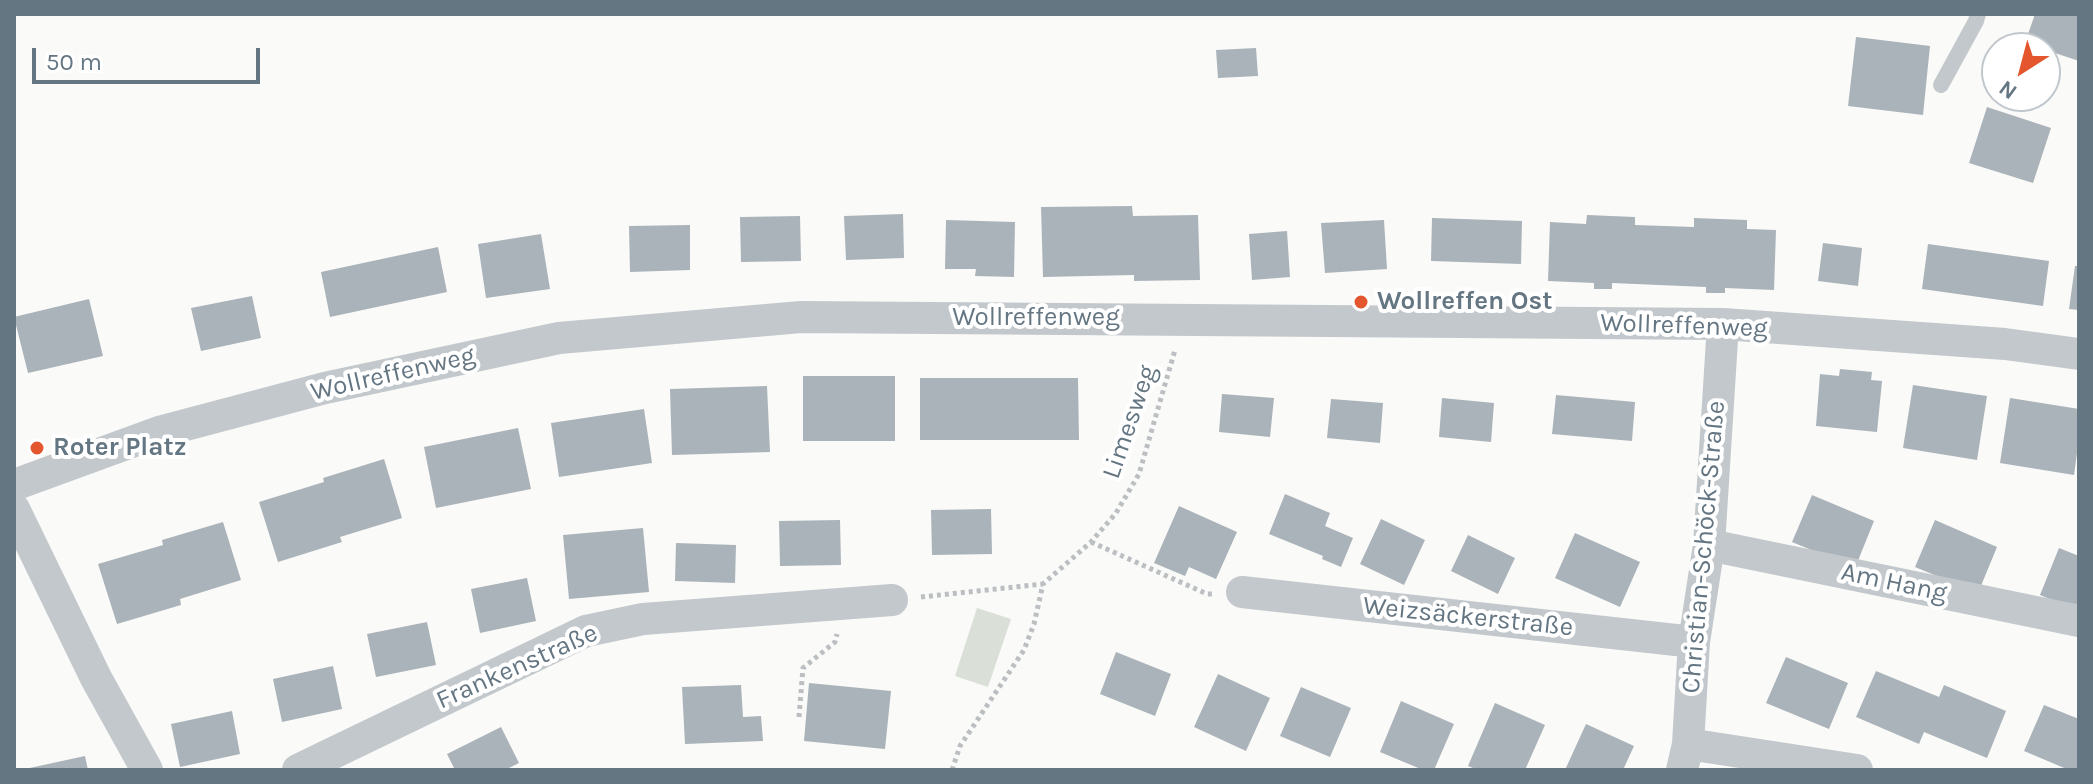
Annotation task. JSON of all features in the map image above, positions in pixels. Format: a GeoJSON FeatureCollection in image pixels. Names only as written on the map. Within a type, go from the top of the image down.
{"type":"FeatureCollection","features":[{"type":"Feature","properties":{"kind":"street","name":"Wollreffenweg"},"geometry":{"type":"LineString","coordinates":[[14,485],[159,432],[325,388],[559,338],[801,317],[1723,324],[2005,344],[2079,354]]}},
{"type":"Feature","properties":{"kind":"street","name":"Christian-Schöck-Straße"},"geometry":{"type":"LineString","coordinates":[[1685,757],[1694,642],[1709,545],[1723,324]]}},
{"type":"Feature","properties":{"kind":"street"},"geometry":{"type":"LineString","coordinates":[[14,509],[96,678],[147,770]]}},
{"type":"Feature","properties":{"kind":"street","name":"Am Hang"},"geometry":{"type":"LineString","coordinates":[[1709,545],[2079,621]]}},
{"type":"Feature","properties":{"kind":"street","name":"Weizsäckerstraße"},"geometry":{"type":"LineString","coordinates":[[1242,592],[1694,642]]}},
{"type":"Feature","properties":{"kind":"street","name":"Frankenstraße"},"geometry":{"type":"LineString","coordinates":[[298,770],[586,631],[643,619],[892,600]]}},
{"type":"Feature","properties":{"kind":"street"},"geometry":{"type":"LineString","coordinates":[[1685,757],[1857,770]]}},
{"type":"Feature","properties":{"kind":"lane"},"geometry":{"type":"LineString","coordinates":[[1941,85],[1978,14]]}},
{"type":"Feature","properties":{"kind":"path","name":"Limesweg"},"geometry":{"type":"LineString","coordinates":[[1043,584],[1091,542],[1116,513],[1139,474],[1184,319]]}},
{"type":"Feature","properties":{"kind":"path"},"geometry":{"type":"LineString","coordinates":[[1091,542],[1207,594],[1242,592]]}},
{"type":"Feature","properties":{"kind":"path"},"geometry":{"type":"LineString","coordinates":[[892,600],[1043,584],[1034,624],[1024,650],[960,746],[952,770]]}},
{"type":"Feature","properties":{"kind":"path"},"geometry":{"type":"LineString","coordinates":[[799,717],[803,668],[835,642],[846,602]]}},
{"type":"Feature","properties":{"kind":"shaded area"},"geometry":{"type":"Polygon","coordinates":[[[977,608],[1011,619],[988,687],[955,676],[977,608]]]}},
{"type":"Feature","properties":{"kind":"building"},"geometry":{"type":"Polygon","coordinates":[[[2035,14],[2079,14],[2079,61],[2061,55],[2061,32],[2029,32],[2035,14]]]}},
{"type":"Feature","properties":{"kind":"building"},"geometry":{"type":"Polygon","coordinates":[[[1856,37],[1930,46],[1923,115],[1848,106],[1856,37]]]}},
{"type":"Feature","properties":{"kind":"building"},"geometry":{"type":"Polygon","coordinates":[[[1256,48],[1258,76],[1218,78],[1216,50],[1256,48]]]}},
{"type":"Feature","properties":{"kind":"building"},"geometry":{"type":"Polygon","coordinates":[[[1985,112],[2002,112],[2051,128],[2033,183],[1969,163],[1985,112]]]}},
{"type":"Feature","properties":{"kind":"building"},"geometry":{"type":"Polygon","coordinates":[[[1132,206],[1133,216],[1198,215],[1200,280],[1134,281],[1134,275],[1043,277],[1041,207],[1132,206]]]}},
{"type":"Feature","properties":{"kind":"building"},"geometry":{"type":"Polygon","coordinates":[[[903,214],[904,258],[846,260],[844,216],[903,214]]]}},
{"type":"Feature","properties":{"kind":"building"},"geometry":{"type":"Polygon","coordinates":[[[1587,215],[1635,217],[1635,225],[1694,227],[1694,218],[1747,220],[1747,229],[1776,230],[1774,290],[1725,288],[1725,293],[1706,293],[1706,287],[1612,283],[1612,289],[1594,289],[1594,283],[1548,281],[1550,222],[1586,224],[1587,215]]]}},
{"type":"Feature","properties":{"kind":"building"},"geometry":{"type":"Polygon","coordinates":[[[800,216],[801,261],[741,262],[740,217],[800,216]]]}},
{"type":"Feature","properties":{"kind":"building"},"geometry":{"type":"Polygon","coordinates":[[[1432,218],[1522,221],[1521,264],[1431,261],[1432,218]]]}},
{"type":"Feature","properties":{"kind":"building"},"geometry":{"type":"Polygon","coordinates":[[[946,220],[1015,222],[1014,277],[975,276],[976,269],[945,269],[946,220]]]}},
{"type":"Feature","properties":{"kind":"building"},"geometry":{"type":"Polygon","coordinates":[[[1384,220],[1387,269],[1325,273],[1321,223],[1384,220]]]}},
{"type":"Feature","properties":{"kind":"building"},"geometry":{"type":"Polygon","coordinates":[[[690,225],[690,270],[630,272],[629,226],[690,225]]]}},
{"type":"Feature","properties":{"kind":"building"},"geometry":{"type":"Polygon","coordinates":[[[1287,231],[1290,277],[1252,280],[1249,234],[1287,231]]]}},
{"type":"Feature","properties":{"kind":"building"},"geometry":{"type":"Polygon","coordinates":[[[541,234],[550,289],[486,298],[478,244],[541,234]]]}},
{"type":"Feature","properties":{"kind":"building"},"geometry":{"type":"Polygon","coordinates":[[[1823,243],[1862,248],[1858,286],[1818,281],[1823,243]]]}},
{"type":"Feature","properties":{"kind":"building"},"geometry":{"type":"Polygon","coordinates":[[[1928,244],[2049,261],[2043,306],[1922,289],[1928,244]]]}},
{"type":"Feature","properties":{"kind":"building"},"geometry":{"type":"Polygon","coordinates":[[[438,247],[447,292],[330,317],[321,272],[438,247]]]}},
{"type":"Feature","properties":{"kind":"building"},"geometry":{"type":"Polygon","coordinates":[[[2075,266],[2079,266],[2079,310],[2069,309],[2075,266]]]}},
{"type":"Feature","properties":{"kind":"building"},"geometry":{"type":"Polygon","coordinates":[[[252,296],[261,338],[201,351],[191,308],[252,296]]]}},
{"type":"Feature","properties":{"kind":"building"},"geometry":{"type":"Polygon","coordinates":[[[89,299],[103,356],[28,373],[14,317],[89,299]]]}},
{"type":"Feature","properties":{"kind":"building"},"geometry":{"type":"Polygon","coordinates":[[[1840,369],[1872,372],[1871,380],[1882,381],[1877,432],[1816,426],[1820,374],[1839,376],[1840,369]]]}},
{"type":"Feature","properties":{"kind":"building"},"geometry":{"type":"Polygon","coordinates":[[[803,376],[895,376],[895,441],[803,441],[803,376]]]}},
{"type":"Feature","properties":{"kind":"building"},"geometry":{"type":"Polygon","coordinates":[[[920,378],[1078,378],[1079,440],[920,440],[920,378]]]}},
{"type":"Feature","properties":{"kind":"building"},"geometry":{"type":"Polygon","coordinates":[[[1913,385],[1987,396],[1977,460],[1903,448],[1913,385]]]}},
{"type":"Feature","properties":{"kind":"building"},"geometry":{"type":"Polygon","coordinates":[[[767,386],[770,452],[672,455],[670,389],[767,386]]]}},
{"type":"Feature","properties":{"kind":"building"},"geometry":{"type":"Polygon","coordinates":[[[1222,394],[1274,398],[1270,437],[1219,432],[1222,394]]]}},
{"type":"Feature","properties":{"kind":"building"},"geometry":{"type":"Polygon","coordinates":[[[1556,395],[1635,402],[1632,441],[1552,434],[1556,395]]]}},
{"type":"Feature","properties":{"kind":"building"},"geometry":{"type":"Polygon","coordinates":[[[1442,398],[1494,403],[1491,442],[1439,437],[1442,398]]]}},
{"type":"Feature","properties":{"kind":"building"},"geometry":{"type":"Polygon","coordinates":[[[2010,398],[2079,409],[2074,475],[2000,463],[2010,398]]]}},
{"type":"Feature","properties":{"kind":"building"},"geometry":{"type":"Polygon","coordinates":[[[1331,399],[1383,403],[1380,443],[1327,438],[1331,399]]]}},
{"type":"Feature","properties":{"kind":"building"},"geometry":{"type":"Polygon","coordinates":[[[644,409],[652,463],[559,477],[551,423],[644,409]]]}},
{"type":"Feature","properties":{"kind":"building"},"geometry":{"type":"Polygon","coordinates":[[[518,428],[531,489],[436,508],[424,447],[518,428]]]}},
{"type":"Feature","properties":{"kind":"building"},"geometry":{"type":"Polygon","coordinates":[[[384,459],[402,518],[340,537],[342,542],[278,562],[259,502],[384,459]]]}},
{"type":"Feature","properties":{"kind":"building"},"geometry":{"type":"Polygon","coordinates":[[[1285,494],[1330,513],[1325,526],[1353,538],[1341,567],[1322,559],[1323,556],[1269,534],[1285,494]]]}},
{"type":"Feature","properties":{"kind":"building"},"geometry":{"type":"Polygon","coordinates":[[[1812,495],[1874,521],[1855,568],[1792,542],[1812,495]]]}},
{"type":"Feature","properties":{"kind":"building"},"geometry":{"type":"Polygon","coordinates":[[[1179,506],[1237,532],[1216,579],[1189,567],[1185,576],[1154,563],[1179,506]]]}},
{"type":"Feature","properties":{"kind":"building"},"geometry":{"type":"Polygon","coordinates":[[[991,509],[992,554],[932,555],[931,510],[991,509]]]}},
{"type":"Feature","properties":{"kind":"building"},"geometry":{"type":"Polygon","coordinates":[[[1381,519],[1425,540],[1404,585],[1360,564],[1381,519]]]}},
{"type":"Feature","properties":{"kind":"building"},"geometry":{"type":"Polygon","coordinates":[[[840,520],[841,565],[780,566],[779,521],[840,520]]]}},
{"type":"Feature","properties":{"kind":"building"},"geometry":{"type":"Polygon","coordinates":[[[1935,520],[1997,547],[1978,593],[1915,567],[1935,520]]]}},
{"type":"Feature","properties":{"kind":"building"},"geometry":{"type":"Polygon","coordinates":[[[223,522],[241,580],[180,599],[181,605],[117,624],[98,564],[163,545],[162,540],[223,522]]]}},
{"type":"Feature","properties":{"kind":"building"},"geometry":{"type":"Polygon","coordinates":[[[643,528],[649,592],[569,599],[563,535],[643,528]]]}},
{"type":"Feature","properties":{"kind":"building"},"geometry":{"type":"Polygon","coordinates":[[[1575,533],[1640,562],[1620,607],[1555,578],[1575,533]]]}},
{"type":"Feature","properties":{"kind":"building"},"geometry":{"type":"Polygon","coordinates":[[[1468,535],[1515,558],[1498,594],[1451,571],[1468,535]]]}},
{"type":"Feature","properties":{"kind":"building"},"geometry":{"type":"Polygon","coordinates":[[[676,543],[736,545],[735,583],[675,581],[676,543]]]}},
{"type":"Feature","properties":{"kind":"building"},"geometry":{"type":"Polygon","coordinates":[[[2059,548],[2079,556],[2079,611],[2040,595],[2059,548]]]}},
{"type":"Feature","properties":{"kind":"building"},"geometry":{"type":"Polygon","coordinates":[[[527,578],[536,621],[480,633],[471,589],[527,578]]]}},
{"type":"Feature","properties":{"kind":"building"},"geometry":{"type":"Polygon","coordinates":[[[427,622],[436,665],[376,677],[367,634],[427,622]]]}},
{"type":"Feature","properties":{"kind":"building"},"geometry":{"type":"Polygon","coordinates":[[[1116,652],[1171,674],[1155,716],[1100,694],[1116,652]]]}},
{"type":"Feature","properties":{"kind":"building"},"geometry":{"type":"Polygon","coordinates":[[[1786,657],[1848,683],[1829,729],[1766,703],[1786,657]]]}},
{"type":"Feature","properties":{"kind":"building"},"geometry":{"type":"Polygon","coordinates":[[[333,666],[342,709],[282,722],[273,679],[333,666]]]}},
{"type":"Feature","properties":{"kind":"building"},"geometry":{"type":"Polygon","coordinates":[[[1876,671],[1939,697],[1944,685],[2006,711],[1987,758],[1924,732],[1919,744],[1856,717],[1876,671]]]}},
{"type":"Feature","properties":{"kind":"building"},"geometry":{"type":"Polygon","coordinates":[[[1218,674],[1270,698],[1246,751],[1194,727],[1218,674]]]}},
{"type":"Feature","properties":{"kind":"building"},"geometry":{"type":"Polygon","coordinates":[[[809,683],[891,691],[885,749],[804,741],[809,683]]]}},
{"type":"Feature","properties":{"kind":"building"},"geometry":{"type":"Polygon","coordinates":[[[741,685],[743,717],[761,716],[763,741],[685,744],[682,687],[741,685]]]}},
{"type":"Feature","properties":{"kind":"building"},"geometry":{"type":"Polygon","coordinates":[[[1301,687],[1351,708],[1330,757],[1280,736],[1301,687]]]}},
{"type":"Feature","properties":{"kind":"building"},"geometry":{"type":"Polygon","coordinates":[[[1401,701],[1454,724],[1434,770],[1423,770],[1380,752],[1401,701]]]}},
{"type":"Feature","properties":{"kind":"building"},"geometry":{"type":"Polygon","coordinates":[[[1495,703],[1545,725],[1525,770],[1478,770],[1468,766],[1495,703]]]}},
{"type":"Feature","properties":{"kind":"building"},"geometry":{"type":"Polygon","coordinates":[[[2044,705],[2079,719],[2079,770],[2069,770],[2024,751],[2044,705]]]}},
{"type":"Feature","properties":{"kind":"building"},"geometry":{"type":"Polygon","coordinates":[[[232,711],[240,754],[180,767],[171,724],[232,711]]]}},
{"type":"Feature","properties":{"kind":"building"},"geometry":{"type":"Polygon","coordinates":[[[1586,724],[1634,746],[1623,770],[1565,770],[1586,724]]]}},
{"type":"Feature","properties":{"kind":"building"},"geometry":{"type":"Polygon","coordinates":[[[501,727],[519,763],[505,770],[455,770],[447,754],[501,727]]]}},
{"type":"Feature","properties":{"kind":"building"},"geometry":{"type":"Polygon","coordinates":[[[85,756],[88,770],[25,770],[25,769],[85,756]]]}},
{"type":"Feature","properties":{"kind":"place","name":"Wollreffen Ost"},"geometry":{"type":"Point","coordinates":[1361,302]}},
{"type":"Feature","properties":{"kind":"place","name":"Roter Platz"},"geometry":{"type":"Point","coordinates":[37,448]}}]}
